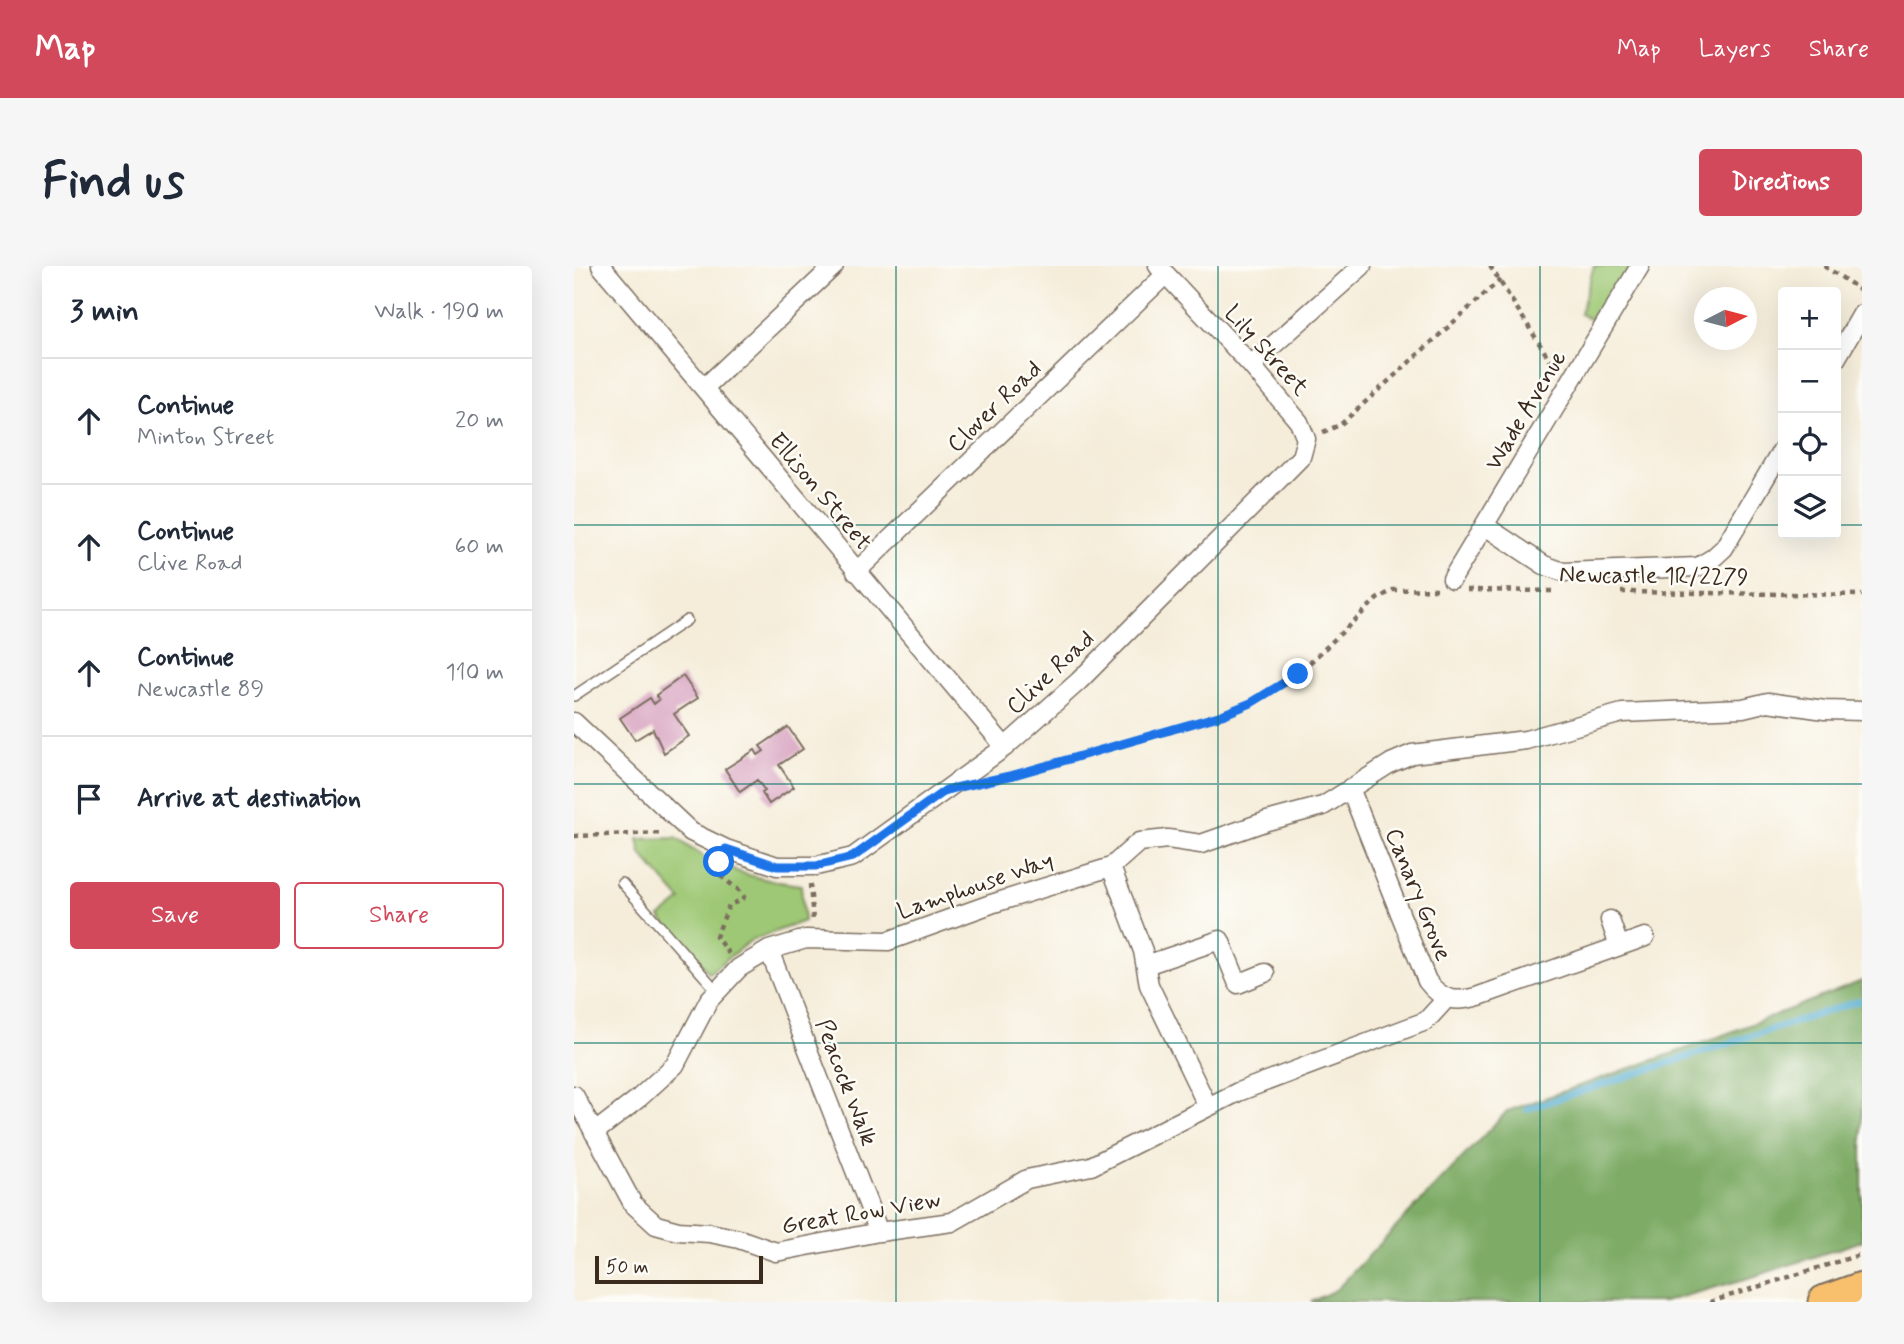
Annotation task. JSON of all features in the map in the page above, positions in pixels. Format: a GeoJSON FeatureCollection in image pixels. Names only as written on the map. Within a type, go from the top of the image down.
{"type":"FeatureCollection","features":[{"type":"Feature","properties":{"kind":"highway"},"geometry":{"type":"LineString","coordinates":[[1825,1302],[1862,1289]]}},
{"type":"Feature","properties":{"kind":"street","name":"Ellison Street"},"geometry":{"type":"LineString","coordinates":[[601,266],[1005,747]]}},
{"type":"Feature","properties":{"kind":"street"},"geometry":{"type":"LineString","coordinates":[[704,388],[834,266]]}},
{"type":"Feature","properties":{"kind":"street"},"geometry":{"type":"LineString","coordinates":[[1251,365],[1362,266]]}},
{"type":"Feature","properties":{"kind":"street","name":"Wade Avenue"},"geometry":{"type":"LineString","coordinates":[[1449,584],[1640,266]]}},
{"type":"Feature","properties":{"kind":"street","name":"Lily Street"},"geometry":{"type":"LineString","coordinates":[[1161,270],[1251,365],[1299,422],[1306,439]]}},
{"type":"Feature","properties":{"kind":"street","name":"Clover Road"},"geometry":{"type":"LineString","coordinates":[[856,572],[1161,270]]}},
{"type":"Feature","properties":{"kind":"street"},"geometry":{"type":"LineString","coordinates":[[1841,350],[1862,314]]}},
{"type":"Feature","properties":{"kind":"street","name":"Clive Road"},"geometry":{"type":"LineString","coordinates":[[574,722],[691,832],[726,849],[777,866],[816,866],[853,857],[1005,747],[1079,681],[1301,457],[1306,439]]}},
{"type":"Feature","properties":{"kind":"street"},"geometry":{"type":"LineString","coordinates":[[1485,526],[1545,565],[1563,572],[1698,567],[1724,548],[1778,456]]}},
{"type":"Feature","properties":{"kind":"street","name":"Lamphouse Way"},"geometry":{"type":"LineString","coordinates":[[594,1133],[639,1098],[675,1065],[717,990],[739,968],[769,950],[814,939],[888,941],[991,904],[1111,867],[1139,842],[1168,839],[1201,844],[1267,821],[1323,806],[1391,763],[1412,754],[1526,740],[1622,713],[1743,708],[1768,702],[1825,710],[1862,711]]}},
{"type":"Feature","properties":{"kind":"street","name":"Canary Grove"},"geometry":{"type":"LineString","coordinates":[[1350,789],[1427,981],[1434,991],[1447,998],[1463,1001],[1645,937]]}},
{"type":"Feature","properties":{"kind":"street"},"geometry":{"type":"LineString","coordinates":[[1111,867],[1143,951],[1149,985],[1208,1107]]}},
{"type":"Feature","properties":{"kind":"street"},"geometry":{"type":"LineString","coordinates":[[1610,920],[1619,946]]}},
{"type":"Feature","properties":{"kind":"street"},"geometry":{"type":"LineString","coordinates":[[1146,965],[1220,940],[1238,984],[1265,973]]}},
{"type":"Feature","properties":{"kind":"street","name":"Peacock Walk"},"geometry":{"type":"LineString","coordinates":[[769,950],[879,1232]]}},
{"type":"Feature","properties":{"kind":"street","name":"Great Row View"},"geometry":{"type":"LineString","coordinates":[[574,1095],[633,1203],[656,1225],[678,1231],[710,1233],[739,1239],[776,1252],[879,1232],[951,1222],[1027,1179],[1091,1166],[1238,1092],[1426,1021],[1447,998]]}},
{"type":"Feature","properties":{"kind":"lane"},"geometry":{"type":"LineString","coordinates":[[574,696],[687,620]]}},
{"type":"Feature","properties":{"kind":"lane"},"geometry":{"type":"LineString","coordinates":[[622,883],[717,990]]}},
{"type":"Feature","properties":{"kind":"path"},"geometry":{"type":"LineString","coordinates":[[1490,266],[1553,365],[1572,380]]}},
{"type":"Feature","properties":{"kind":"path"},"geometry":{"type":"LineString","coordinates":[[1824,266],[1862,291]]}},
{"type":"Feature","properties":{"kind":"path"},"geometry":{"type":"LineString","coordinates":[[1306,439],[1340,425],[1500,280]]}},
{"type":"Feature","properties":{"kind":"path","name":"Newcastle 1R/2279"},"geometry":{"type":"LineString","coordinates":[[992,780],[1177,730],[1251,703],[1298,674],[1377,599],[1393,590],[1449,584],[1557,591]]}},
{"type":"Feature","properties":{"kind":"path","name":"Newcastle 1R/2279"},"geometry":{"type":"LineString","coordinates":[[1612,592],[1862,596]]}},
{"type":"Feature","properties":{"kind":"path"},"geometry":{"type":"LineString","coordinates":[[574,836],[691,832]]}},
{"type":"Feature","properties":{"kind":"path"},"geometry":{"type":"LineString","coordinates":[[726,849],[719,862],[718,871],[721,877],[737,887],[744,897],[729,905],[716,937],[739,968]]}},
{"type":"Feature","properties":{"kind":"path"},"geometry":{"type":"LineString","coordinates":[[808,866],[814,939]]}},
{"type":"Feature","properties":{"kind":"path"},"geometry":{"type":"LineString","coordinates":[[1710,1302],[1862,1254]]}},
{"type":"Feature","properties":{"kind":"green space"},"geometry":{"type":"Polygon","coordinates":[[[1594,266],[1631,266],[1599,324],[1580,314],[1594,266]]]}},
{"type":"Feature","properties":{"kind":"green space"},"geometry":{"type":"Polygon","coordinates":[[[676,838],[705,857],[750,876],[801,885],[804,921],[750,941],[709,973],[660,917],[681,900],[641,854],[638,839],[676,838]]]}},
{"type":"Feature","properties":{"kind":"green space"},"geometry":{"type":"Polygon","coordinates":[[[1862,981],[1862,1241],[1756,1276],[1663,1302],[1311,1302],[1337,1289],[1507,1111],[1708,1041],[1862,981]]]}},
{"type":"Feature","properties":{"kind":"building"},"geometry":{"type":"Polygon","coordinates":[[[683,676],[698,698],[674,714],[689,736],[664,753],[653,729],[635,740],[620,718],[650,698],[654,704],[659,700],[656,695],[683,676]]]}},
{"type":"Feature","properties":{"kind":"building"},"geometry":{"type":"Polygon","coordinates":[[[788,727],[803,749],[779,765],[794,787],[769,804],[762,793],[765,791],[757,780],[740,792],[725,769],[755,750],[758,755],[764,751],[760,746],[788,727]]]}},
{"type":"Feature","properties":{"kind":"waterway"},"geometry":{"type":"LineString","coordinates":[[1527,1109],[1862,1000]]}},
{"type":"Feature","properties":{"kind":"route"},"geometry":{"type":"LineString","coordinates":[[719,862],[726,849],[777,866],[816,866],[853,857],[946,790],[1014,775],[1177,730],[1251,703],[1298,674]]}}]}
